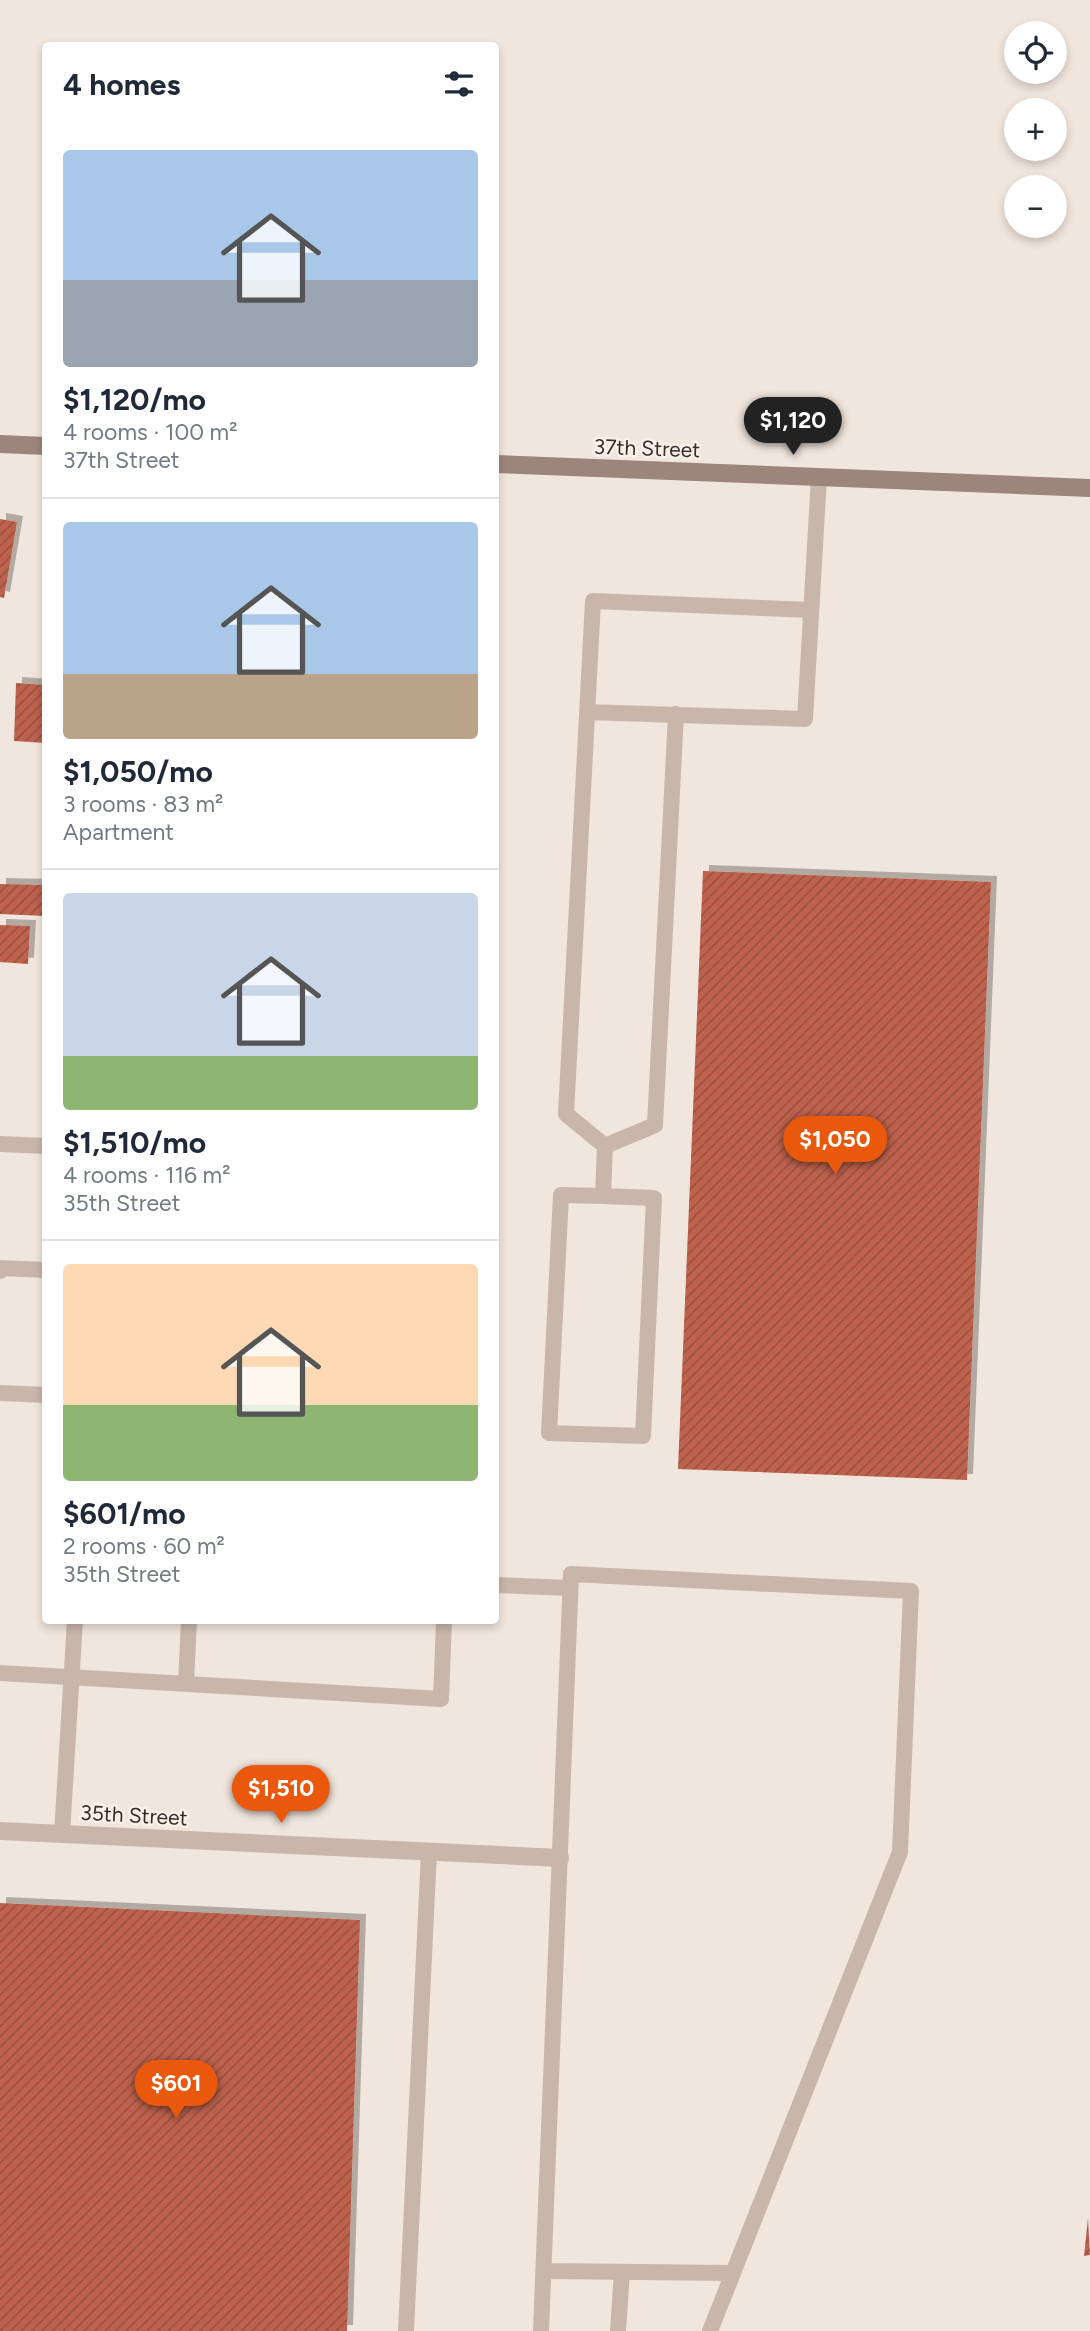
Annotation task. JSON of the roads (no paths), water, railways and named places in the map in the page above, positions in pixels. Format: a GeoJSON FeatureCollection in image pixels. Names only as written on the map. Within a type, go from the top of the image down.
{"type":"FeatureCollection","features":[{"type":"Feature","properties":{"kind":"main road"},"geometry":{"type":"LineString","coordinates":[[0,444],[42,446]]}},
{"type":"Feature","properties":{"kind":"main road","name":"37th Street"},"geometry":{"type":"LineString","coordinates":[[499,464],[1090,488]]}},
{"type":"Feature","properties":{"kind":"street","name":"35th Street"},"geometry":{"type":"LineString","coordinates":[[0,1831],[560,1858]]}},
{"type":"Feature","properties":{"kind":"lane"},"geometry":{"type":"LineString","coordinates":[[587,712],[806,719],[819,477]]}},
{"type":"Feature","properties":{"kind":"lane"},"geometry":{"type":"LineString","coordinates":[[605,1146],[566,1114],[593,601],[811,610]]}},
{"type":"Feature","properties":{"kind":"lane"},"geometry":{"type":"LineString","coordinates":[[605,1146],[655,1125],[676,714]]}},
{"type":"Feature","properties":{"kind":"lane"},"geometry":{"type":"LineString","coordinates":[[0,1144],[42,1146]]}},
{"type":"Feature","properties":{"kind":"lane"},"geometry":{"type":"LineString","coordinates":[[603,1195],[605,1146]]}},
{"type":"Feature","properties":{"kind":"lane"},"geometry":{"type":"LineString","coordinates":[[561,1195],[603,1195],[654,1198],[643,1436],[549,1433],[561,1195]]}},
{"type":"Feature","properties":{"kind":"lane"},"geometry":{"type":"LineString","coordinates":[[0,1271],[0,1268],[42,1270]]}},
{"type":"Feature","properties":{"kind":"lane"},"geometry":{"type":"LineString","coordinates":[[0,1393],[42,1395]]}},
{"type":"Feature","properties":{"kind":"lane"},"geometry":{"type":"LineString","coordinates":[[541,2331],[571,1574],[911,1591],[900,1852],[710,2331]]}},
{"type":"Feature","properties":{"kind":"lane"},"geometry":{"type":"LineString","coordinates":[[499,1585],[569,1588]]}},
{"type":"Feature","properties":{"kind":"lane"},"geometry":{"type":"LineString","coordinates":[[62,1834],[75,1624]]}},
{"type":"Feature","properties":{"kind":"lane"},"geometry":{"type":"LineString","coordinates":[[186,1684],[189,1624]]}},
{"type":"Feature","properties":{"kind":"lane"},"geometry":{"type":"LineString","coordinates":[[0,1673],[441,1699],[444,1624]]}},
{"type":"Feature","properties":{"kind":"lane"},"geometry":{"type":"LineString","coordinates":[[406,2331],[429,1852]]}},
{"type":"Feature","properties":{"kind":"lane"},"geometry":{"type":"LineString","coordinates":[[544,2271],[733,2273]]}},
{"type":"Feature","properties":{"kind":"lane"},"geometry":{"type":"LineString","coordinates":[[618,2331],[622,2272]]}}]}
